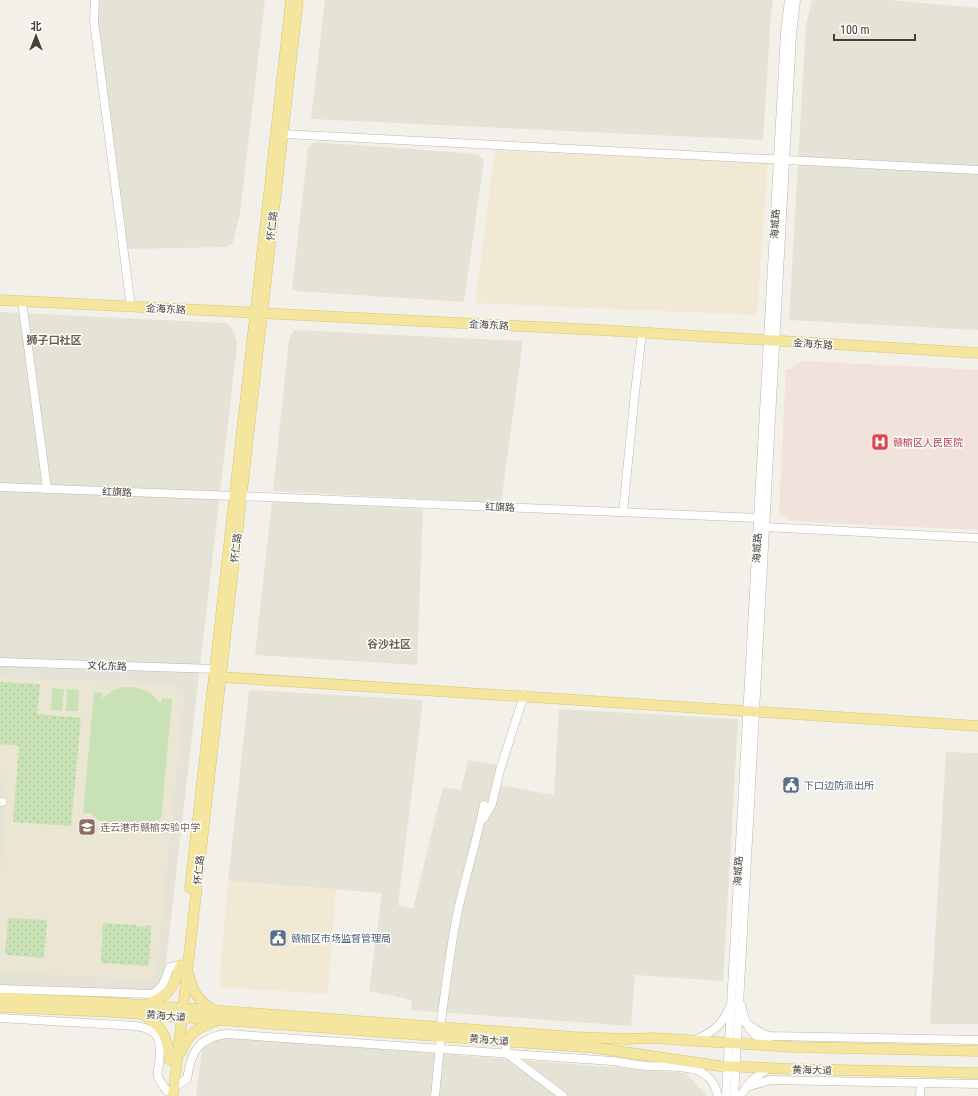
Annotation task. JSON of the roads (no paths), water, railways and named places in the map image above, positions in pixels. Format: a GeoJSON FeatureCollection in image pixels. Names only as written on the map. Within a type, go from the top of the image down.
{"type":"FeatureCollection","features":[{"type":"Feature","properties":{"kind":"main road","name":"怀仁路"},"geometry":{"type":"LineString","coordinates":[[170,1092],[219,673],[291,0]]}},
{"type":"Feature","properties":{"kind":"main road","name":"怀仁路"},"geometry":{"type":"LineString","coordinates":[[259,310],[283,134],[298,0]]}},
{"type":"Feature","properties":{"kind":"main road","name":"金海东路"},"geometry":{"type":"LineString","coordinates":[[0,294],[130,300],[259,310],[642,333],[978,346]]}},
{"type":"Feature","properties":{"kind":"main road","name":"金海东路"},"geometry":{"type":"LineString","coordinates":[[0,300],[601,324],[978,353]]}},
{"type":"Feature","properties":{"kind":"main road"},"geometry":{"type":"LineString","coordinates":[[219,673],[524,695],[978,719]]}},
{"type":"Feature","properties":{"kind":"main road"},"geometry":{"type":"LineString","coordinates":[[219,673],[751,707],[978,726]]}},
{"type":"Feature","properties":{"kind":"main road"},"geometry":{"type":"LineString","coordinates":[[174,1061],[163,1031],[143,1009],[166,995],[184,965]]}},
{"type":"Feature","properties":{"kind":"main road"},"geometry":{"type":"LineString","coordinates":[[174,1061],[184,1043],[190,1036],[217,1015],[200,1000],[192,989],[184,965]]}},
{"type":"Feature","properties":{"kind":"main road","name":"黄海大道"},"geometry":{"type":"LineString","coordinates":[[0,998],[70,1000],[143,1009],[441,1032],[624,1039],[654,1038],[780,1047],[978,1051]]}},
{"type":"Feature","properties":{"kind":"main road","name":"黄海大道"},"geometry":{"type":"LineString","coordinates":[[0,1007],[143,1009]]}},
{"type":"Feature","properties":{"kind":"main road","name":"黄海大道"},"geometry":{"type":"LineString","coordinates":[[441,1032],[506,1041],[597,1048],[732,1066],[978,1073]]}},
{"type":"Feature","properties":{"kind":"street"},"geometry":{"type":"LineString","coordinates":[[95,0],[94,21],[130,300]]}},
{"type":"Feature","properties":{"kind":"street","name":"海城路"},"geometry":{"type":"LineString","coordinates":[[782,160],[786,22],[789,0]]}},
{"type":"Feature","properties":{"kind":"street","name":"海城路"},"geometry":{"type":"LineString","coordinates":[[734,1096],[732,1066],[732,1000],[751,707],[765,527],[772,338],[782,160],[796,0]]}},
{"type":"Feature","properties":{"kind":"street"},"geometry":{"type":"LineString","coordinates":[[283,134],[978,170]]}},
{"type":"Feature","properties":{"kind":"street"},"geometry":{"type":"LineString","coordinates":[[22,301],[46,489]]}},
{"type":"Feature","properties":{"kind":"street"},"geometry":{"type":"LineString","coordinates":[[623,512],[642,333]]}},
{"type":"Feature","properties":{"kind":"street","name":"海城路"},"geometry":{"type":"LineString","coordinates":[[733,1044],[739,994],[758,518],[772,338]]}},
{"type":"Feature","properties":{"kind":"street","name":"红旗路"},"geometry":{"type":"LineString","coordinates":[[0,487],[758,518]]}},
{"type":"Feature","properties":{"kind":"street"},"geometry":{"type":"LineString","coordinates":[[765,527],[978,538]]}},
{"type":"Feature","properties":{"kind":"street","name":"文化东路"},"geometry":{"type":"LineString","coordinates":[[0,662],[219,673]]}},
{"type":"Feature","properties":{"kind":"street"},"geometry":{"type":"LineString","coordinates":[[480,827],[492,804],[500,770],[524,695]]}},
{"type":"Feature","properties":{"kind":"street"},"geometry":{"type":"LineString","coordinates":[[435,1096],[451,947],[459,907],[480,827],[484,805]]}},
{"type":"Feature","properties":{"kind":"street"},"geometry":{"type":"LineString","coordinates":[[0,989],[152,994],[163,985],[170,967],[184,965]]}},
{"type":"Feature","properties":{"kind":"street"},"geometry":{"type":"LineString","coordinates":[[739,994],[746,1023],[755,1035],[766,1042],[780,1047]]}},
{"type":"Feature","properties":{"kind":"street"},"geometry":{"type":"LineString","coordinates":[[692,1041],[708,1034],[718,1027],[724,1020],[732,1000]]}},
{"type":"Feature","properties":{"kind":"street"},"geometry":{"type":"LineString","coordinates":[[0,1018],[136,1026],[154,1031],[159,1041],[160,1053],[158,1076],[170,1092],[187,1079],[192,1055],[203,1041],[216,1035],[226,1034],[613,1061],[646,1066],[691,1068],[708,1076],[715,1086],[718,1096]]}},
{"type":"Feature","properties":{"kind":"street"},"geometry":{"type":"LineString","coordinates":[[746,1023],[763,1034],[770,1036],[978,1040]]}},
{"type":"Feature","properties":{"kind":"street"},"geometry":{"type":"LineString","coordinates":[[506,1041],[506,1054]]}},
{"type":"Feature","properties":{"kind":"street"},"geometry":{"type":"LineString","coordinates":[[506,1054],[563,1096]]}},
{"type":"Feature","properties":{"kind":"street"},"geometry":{"type":"LineString","coordinates":[[693,1062],[711,1072],[717,1081],[723,1096]]}},
{"type":"Feature","properties":{"kind":"street","name":"海城路"},"geometry":{"type":"LineString","coordinates":[[726,1096],[732,1066]]}},
{"type":"Feature","properties":{"kind":"street"},"geometry":{"type":"LineString","coordinates":[[740,1096],[746,1087],[757,1076],[769,1068]]}},
{"type":"Feature","properties":{"kind":"street"},"geometry":{"type":"LineString","coordinates":[[912,1072],[921,1083]]}},
{"type":"Feature","properties":{"kind":"street"},"geometry":{"type":"LineString","coordinates":[[920,1096],[921,1083],[931,1072]]}},
{"type":"Feature","properties":{"kind":"street"},"geometry":{"type":"LineString","coordinates":[[746,1087],[771,1080],[978,1084]]}},
{"type":"Feature","properties":{"kind":"place","name":"赣榆区人民医院"},"geometry":{"type":"Point","coordinates":[880,442]}},
{"type":"Feature","properties":{"kind":"place","name":"下口边防派出所"},"geometry":{"type":"Point","coordinates":[791,785]}},
{"type":"Feature","properties":{"kind":"place","name":"连云港市赣榆实验中学"},"geometry":{"type":"Point","coordinates":[87,827]}},
{"type":"Feature","properties":{"kind":"place","name":"赣榆区市场监督管理局"},"geometry":{"type":"Point","coordinates":[278,938]}},
{"type":"Feature","properties":{"kind":"district","name":"狮子口社区"},"geometry":{"type":"Point","coordinates":[54,340]}},
{"type":"Feature","properties":{"kind":"district","name":"谷沙社区"},"geometry":{"type":"Point","coordinates":[389,644]}}]}
